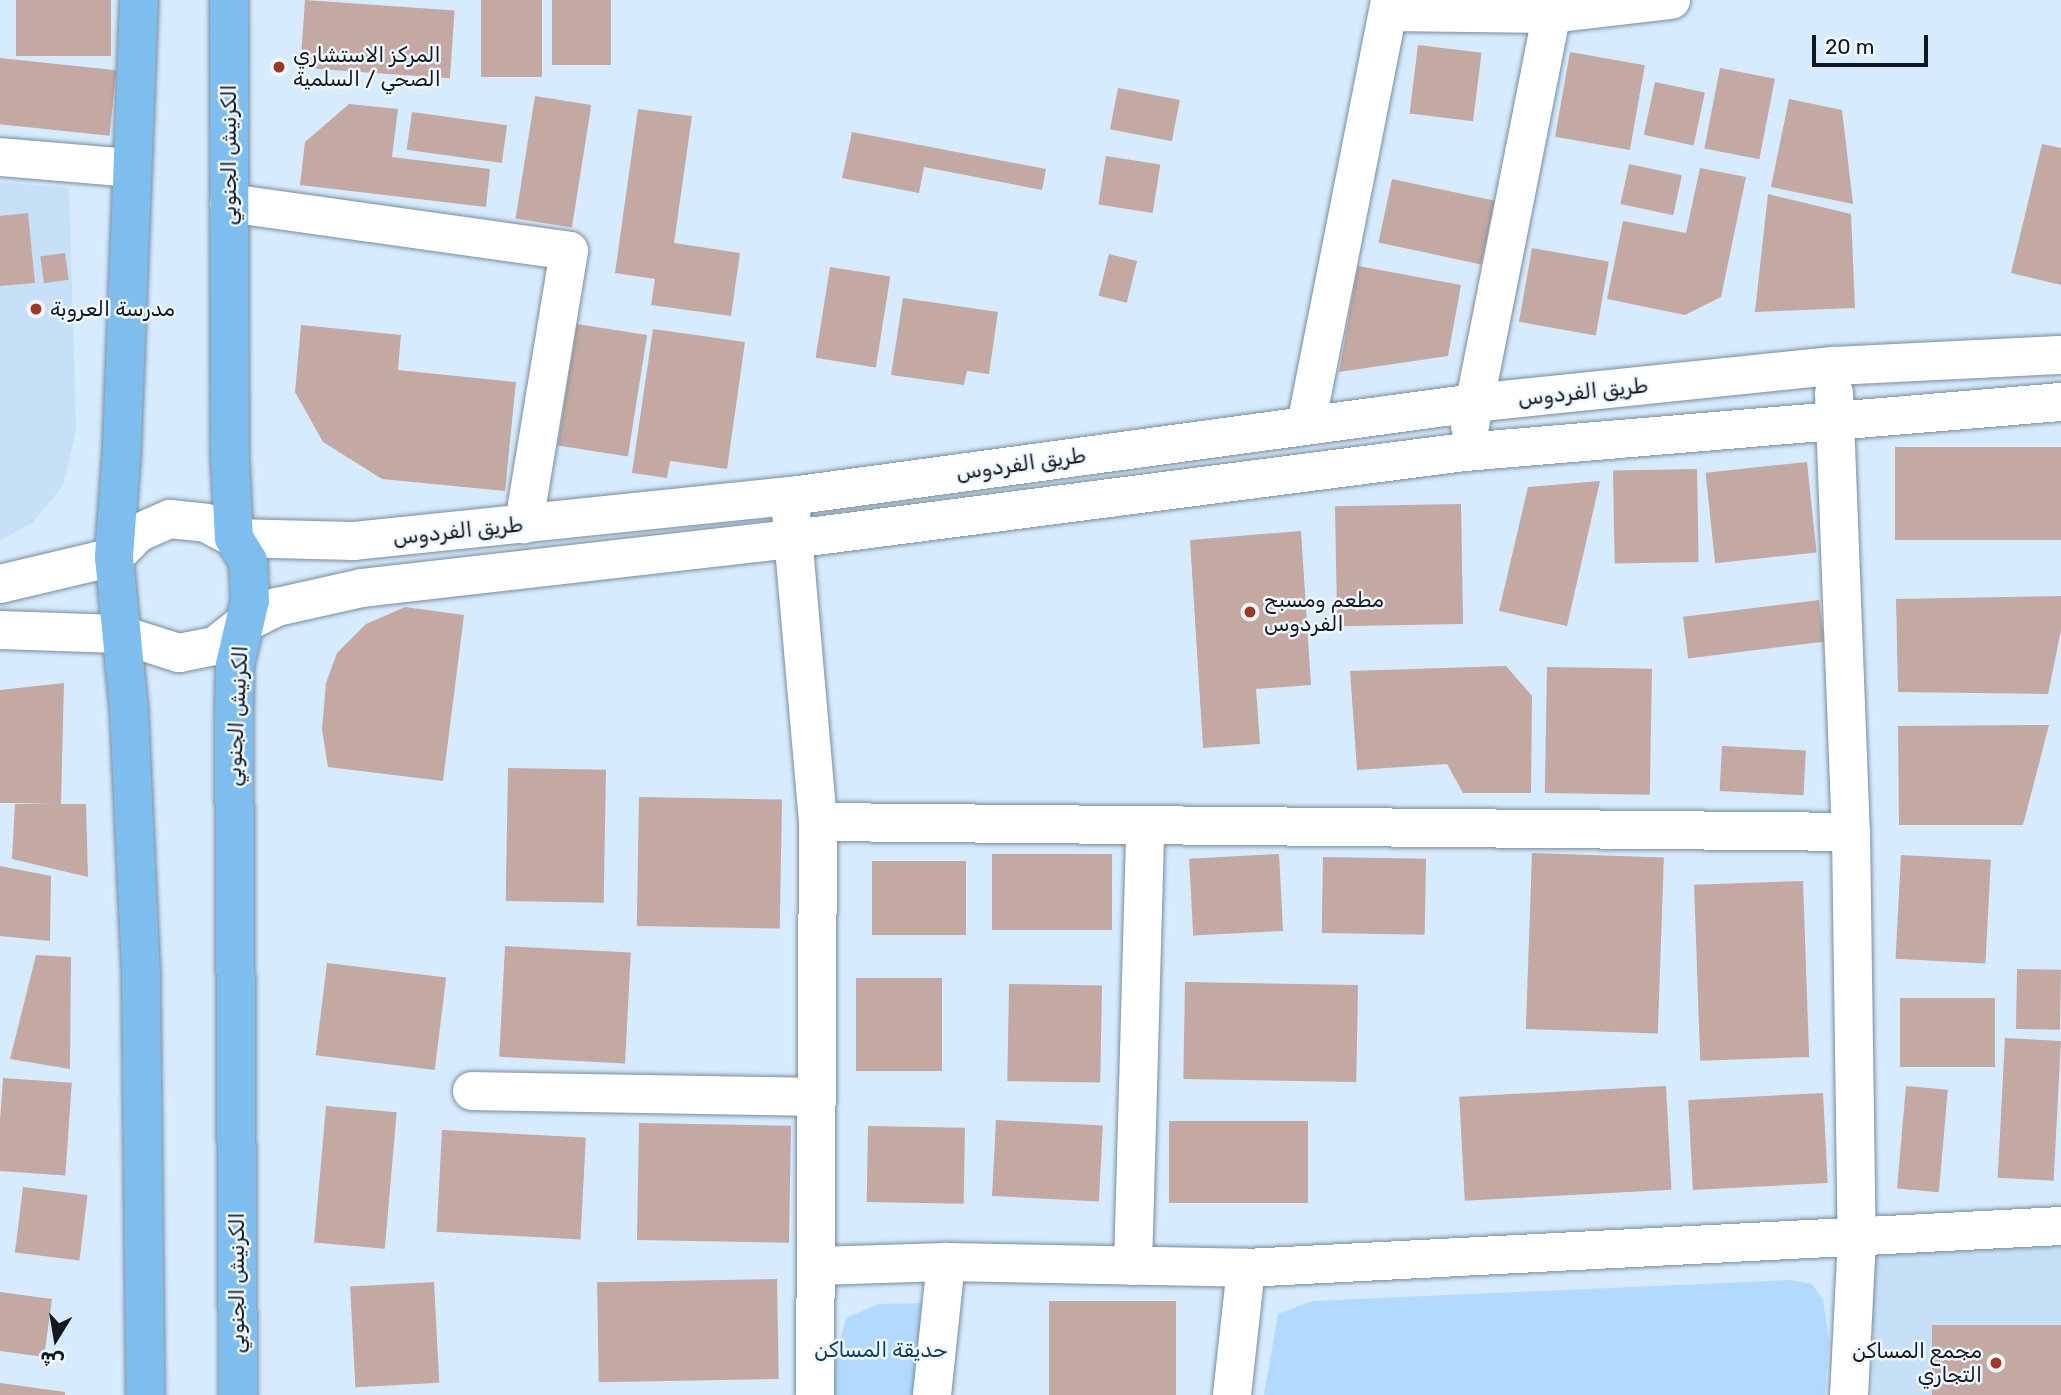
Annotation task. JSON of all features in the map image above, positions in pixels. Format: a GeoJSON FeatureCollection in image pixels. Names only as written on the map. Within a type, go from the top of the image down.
{"type":"FeatureCollection","features":[{"type":"Feature","properties":{"kind":"main road"},"geometry":{"type":"LineString","coordinates":[[139,0],[114,557],[119,634],[129,710],[141,979],[145,1395]]}},
{"type":"Feature","properties":{"kind":"main road","name":"الكرنيش الجنوبي"},"geometry":{"type":"LineString","coordinates":[[229,0],[234,538],[248,561],[250,600],[235,665],[233,729],[238,1395]]}},
{"type":"Feature","properties":{"kind":"street"},"geometry":{"type":"LineString","coordinates":[[1306,425],[1389,6],[1553,7],[1671,0]]}},
{"type":"Feature","properties":{"kind":"street"},"geometry":{"type":"LineString","coordinates":[[1465,452],[1553,7]]}},
{"type":"Feature","properties":{"kind":"street"},"geometry":{"type":"LineString","coordinates":[[0,157],[132,168]]}},
{"type":"Feature","properties":{"kind":"street"},"geometry":{"type":"LineString","coordinates":[[229,204],[569,251],[524,524]]}},
{"type":"Feature","properties":{"kind":"street","name":"طريق الفردوس"},"geometry":{"type":"LineString","coordinates":[[114,557],[138,533],[170,519],[206,523],[234,538],[354,541],[791,496],[1474,403],[1833,366],[2061,355]]}},
{"type":"Feature","properties":{"kind":"street"},"geometry":{"type":"LineString","coordinates":[[1833,366],[1850,832],[1857,1238],[1849,1395]]}},
{"type":"Feature","properties":{"kind":"street"},"geometry":{"type":"LineString","coordinates":[[0,630],[119,634],[179,653],[215,646],[243,624],[277,607],[362,588],[793,539],[1465,452],[2061,402]]}},
{"type":"Feature","properties":{"kind":"street"},"geometry":{"type":"LineString","coordinates":[[791,496],[818,822],[815,1395]]}},
{"type":"Feature","properties":{"kind":"street"},"geometry":{"type":"LineString","coordinates":[[0,584],[114,557]]}},
{"type":"Feature","properties":{"kind":"street"},"geometry":{"type":"LineString","coordinates":[[818,822],[1850,832]]}},
{"type":"Feature","properties":{"kind":"street"},"geometry":{"type":"LineString","coordinates":[[1133,1266],[1144,825]]}},
{"type":"Feature","properties":{"kind":"street"},"geometry":{"type":"LineString","coordinates":[[472,1091],[817,1097]]}},
{"type":"Feature","properties":{"kind":"street"},"geometry":{"type":"LineString","coordinates":[[817,1266],[946,1262],[1246,1268],[2061,1226]]}},
{"type":"Feature","properties":{"kind":"street"},"geometry":{"type":"LineString","coordinates":[[932,1395],[946,1262]]}},
{"type":"Feature","properties":{"kind":"street"},"geometry":{"type":"LineString","coordinates":[[1232,1395],[1246,1268]]}},
{"type":"Feature","properties":{"kind":"shaded area","name":"مدرسة العروبة"},"geometry":{"type":"Polygon","coordinates":[[[0,182],[69,188],[76,430],[63,486],[33,522],[0,541],[0,182]]]}},
{"type":"Feature","properties":{"kind":"shaded area"},"geometry":{"type":"Polygon","coordinates":[[[1873,1246],[2061,1246],[2061,1395],[1873,1395],[1873,1246]]]}},
{"type":"Feature","properties":{"kind":"green space"},"geometry":{"type":"Polygon","coordinates":[[[1790,1280],[1812,1284],[1823,1300],[1829,1339],[1825,1395],[1264,1395],[1278,1314],[1312,1301],[1790,1280]]]}},
{"type":"Feature","properties":{"kind":"green space","name":"حديقة المساكن"},"geometry":{"type":"Polygon","coordinates":[[[925,1303],[919,1395],[826,1395],[846,1318],[878,1304],[925,1303]]]}},
{"type":"Feature","properties":{"kind":"building"},"geometry":{"type":"Polygon","coordinates":[[[16,0],[111,0],[111,56],[16,56],[16,0]]]}},
{"type":"Feature","properties":{"kind":"building"},"geometry":{"type":"Polygon","coordinates":[[[305,0],[455,10],[450,78],[300,68],[305,0]]]}},
{"type":"Feature","properties":{"kind":"building"},"geometry":{"type":"Polygon","coordinates":[[[481,0],[542,0],[542,77],[481,77],[481,0]]]}},
{"type":"Feature","properties":{"kind":"building"},"geometry":{"type":"Polygon","coordinates":[[[552,0],[611,0],[611,65],[552,65],[552,0]]]}},
{"type":"Feature","properties":{"kind":"building"},"geometry":{"type":"Polygon","coordinates":[[[1418,45],[1482,53],[1473,121],[1410,113],[1418,45]]]}},
{"type":"Feature","properties":{"kind":"building"},"geometry":{"type":"Polygon","coordinates":[[[1570,52],[1645,65],[1630,150],[1555,137],[1570,52]]]}},
{"type":"Feature","properties":{"kind":"building"},"geometry":{"type":"Polygon","coordinates":[[[0,58],[116,70],[109,136],[0,124],[0,58]]]}},
{"type":"Feature","properties":{"kind":"building"},"geometry":{"type":"Polygon","coordinates":[[[1720,68],[1775,79],[1759,159],[1704,148],[1720,68]]]}},
{"type":"Feature","properties":{"kind":"building"},"geometry":{"type":"Polygon","coordinates":[[[1655,82],[1705,93],[1694,145],[1644,135],[1655,82]]]}},
{"type":"Feature","properties":{"kind":"building"},"geometry":{"type":"Polygon","coordinates":[[[1118,88],[1180,100],[1172,141],[1110,129],[1118,88]]]}},
{"type":"Feature","properties":{"kind":"building"},"geometry":{"type":"Polygon","coordinates":[[[535,96],[591,105],[572,227],[516,218],[535,96]]]}},
{"type":"Feature","properties":{"kind":"building"},"geometry":{"type":"Polygon","coordinates":[[[1789,99],[1842,110],[1853,204],[1771,187],[1789,99]]]}},
{"type":"Feature","properties":{"kind":"building"},"geometry":{"type":"Polygon","coordinates":[[[349,104],[398,109],[392,157],[490,169],[486,207],[300,185],[305,142],[349,104]]]}},
{"type":"Feature","properties":{"kind":"building"},"geometry":{"type":"Polygon","coordinates":[[[638,109],[692,116],[674,243],[740,253],[731,316],[651,305],[655,279],[615,273],[638,109]]]}},
{"type":"Feature","properties":{"kind":"building"},"geometry":{"type":"Polygon","coordinates":[[[412,112],[507,125],[502,163],[407,150],[412,112]]]}},
{"type":"Feature","properties":{"kind":"building"},"geometry":{"type":"Polygon","coordinates":[[[852,132],[1046,169],[1042,190],[924,167],[919,193],[842,178],[852,132]]]}},
{"type":"Feature","properties":{"kind":"building"},"geometry":{"type":"Polygon","coordinates":[[[2042,144],[2061,148],[2061,285],[2011,273],[2042,144]]]}},
{"type":"Feature","properties":{"kind":"building"},"geometry":{"type":"Polygon","coordinates":[[[1106,156],[1160,165],[1153,213],[1098,204],[1106,156]]]}},
{"type":"Feature","properties":{"kind":"building"},"geometry":{"type":"Polygon","coordinates":[[[1629,164],[1682,175],[1673,215],[1620,204],[1629,164]]]}},
{"type":"Feature","properties":{"kind":"building"},"geometry":{"type":"Polygon","coordinates":[[[1700,168],[1746,177],[1721,297],[1685,315],[1607,299],[1623,221],[1686,233],[1700,168]]]}},
{"type":"Feature","properties":{"kind":"building"},"geometry":{"type":"Polygon","coordinates":[[[1392,179],[1495,201],[1481,264],[1378,243],[1392,179]]]}},
{"type":"Feature","properties":{"kind":"building"},"geometry":{"type":"Polygon","coordinates":[[[1768,194],[1851,214],[1855,308],[1755,312],[1768,194]]]}},
{"type":"Feature","properties":{"kind":"building","name":"مدرسة العروبة"},"geometry":{"type":"Polygon","coordinates":[[[28,213],[35,283],[0,286],[0,216],[28,213]]]}},
{"type":"Feature","properties":{"kind":"building"},"geometry":{"type":"Polygon","coordinates":[[[1532,248],[1609,262],[1596,335],[1519,322],[1532,248]]]}},
{"type":"Feature","properties":{"kind":"building"},"geometry":{"type":"Polygon","coordinates":[[[65,253],[69,280],[44,283],[40,256],[65,253]]]}},
{"type":"Feature","properties":{"kind":"building"},"geometry":{"type":"Polygon","coordinates":[[[1109,254],[1137,261],[1127,303],[1099,296],[1109,254]]]}},
{"type":"Feature","properties":{"kind":"building"},"geometry":{"type":"Polygon","coordinates":[[[1358,266],[1461,285],[1448,356],[1339,372],[1358,266]]]}},
{"type":"Feature","properties":{"kind":"building"},"geometry":{"type":"Polygon","coordinates":[[[830,267],[890,277],[876,367],[816,358],[830,267]]]}},
{"type":"Feature","properties":{"kind":"building"},"geometry":{"type":"Polygon","coordinates":[[[903,298],[998,312],[989,374],[967,371],[964,385],[891,375],[903,298]]]}},
{"type":"Feature","properties":{"kind":"building"},"geometry":{"type":"Polygon","coordinates":[[[577,324],[647,335],[628,457],[558,445],[577,324]]]}},
{"type":"Feature","properties":{"kind":"building"},"geometry":{"type":"Polygon","coordinates":[[[301,325],[401,335],[398,370],[516,382],[505,491],[382,479],[323,442],[295,392],[301,325]]]}},
{"type":"Feature","properties":{"kind":"building"},"geometry":{"type":"Polygon","coordinates":[[[653,329],[745,342],[727,469],[670,461],[667,478],[632,473],[653,329]]]}},
{"type":"Feature","properties":{"kind":"building"},"geometry":{"type":"Polygon","coordinates":[[[1895,447],[2061,447],[2061,540],[1895,540],[1895,447]]]}},
{"type":"Feature","properties":{"kind":"building"},"geometry":{"type":"Polygon","coordinates":[[[1807,462],[1817,553],[1715,563],[1706,473],[1807,462]]]}},
{"type":"Feature","properties":{"kind":"building"},"geometry":{"type":"Polygon","coordinates":[[[1697,469],[1699,562],[1615,563],[1613,470],[1697,469]]]}},
{"type":"Feature","properties":{"kind":"building"},"geometry":{"type":"Polygon","coordinates":[[[1600,481],[1567,626],[1499,611],[1528,487],[1600,481]]]}},
{"type":"Feature","properties":{"kind":"building"},"geometry":{"type":"Polygon","coordinates":[[[1461,504],[1463,624],[1337,626],[1335,506],[1461,504]]]}},
{"type":"Feature","properties":{"kind":"building","name":"مطعم ومسبح الفردوس"},"geometry":{"type":"Polygon","coordinates":[[[1301,531],[1311,685],[1256,689],[1260,744],[1203,748],[1190,540],[1301,531]]]}},
{"type":"Feature","properties":{"kind":"building"},"geometry":{"type":"Polygon","coordinates":[[[2061,596],[2061,630],[2048,694],[1898,692],[1896,599],[2061,596]]]}},
{"type":"Feature","properties":{"kind":"building"},"geometry":{"type":"Polygon","coordinates":[[[1819,600],[1824,642],[1688,658],[1683,617],[1819,600]]]}},
{"type":"Feature","properties":{"kind":"building"},"geometry":{"type":"Polygon","coordinates":[[[405,607],[464,615],[443,781],[328,767],[322,730],[326,683],[337,653],[366,624],[405,607]]]}},
{"type":"Feature","properties":{"kind":"building"},"geometry":{"type":"Polygon","coordinates":[[[1506,666],[1532,696],[1531,793],[1463,793],[1447,764],[1357,770],[1350,671],[1506,666]]]}},
{"type":"Feature","properties":{"kind":"building"},"geometry":{"type":"Polygon","coordinates":[[[1547,667],[1652,669],[1650,795],[1545,793],[1547,667]]]}},
{"type":"Feature","properties":{"kind":"building"},"geometry":{"type":"Polygon","coordinates":[[[64,683],[61,804],[86,804],[88,877],[12,859],[15,804],[55,803],[0,803],[0,690],[64,683]]]}},
{"type":"Feature","properties":{"kind":"building"},"geometry":{"type":"Polygon","coordinates":[[[2049,725],[2023,825],[1899,825],[1898,726],[2049,725]]]}},
{"type":"Feature","properties":{"kind":"building"},"geometry":{"type":"Polygon","coordinates":[[[1722,746],[1806,750],[1804,795],[1720,791],[1722,746]]]}},
{"type":"Feature","properties":{"kind":"building"},"geometry":{"type":"Polygon","coordinates":[[[508,768],[606,770],[604,903],[506,901],[508,768]]]}},
{"type":"Feature","properties":{"kind":"building"},"geometry":{"type":"Polygon","coordinates":[[[639,797],[782,799],[780,928],[637,926],[639,797]]]}},
{"type":"Feature","properties":{"kind":"building"},"geometry":{"type":"Polygon","coordinates":[[[1532,853],[1664,858],[1658,1033],[1526,1029],[1532,853]]]}},
{"type":"Feature","properties":{"kind":"building"},"geometry":{"type":"Polygon","coordinates":[[[992,854],[1112,854],[1112,930],[992,930],[992,854]]]}},
{"type":"Feature","properties":{"kind":"building"},"geometry":{"type":"Polygon","coordinates":[[[1279,854],[1283,931],[1193,936],[1189,859],[1279,854]]]}},
{"type":"Feature","properties":{"kind":"building"},"geometry":{"type":"Polygon","coordinates":[[[1901,855],[1991,860],[1985,964],[1896,959],[1901,855]]]}},
{"type":"Feature","properties":{"kind":"building"},"geometry":{"type":"Polygon","coordinates":[[[1323,857],[1426,859],[1425,935],[1322,933],[1323,857]]]}},
{"type":"Feature","properties":{"kind":"building"},"geometry":{"type":"Polygon","coordinates":[[[872,861],[966,861],[966,935],[872,935],[872,861]]]}},
{"type":"Feature","properties":{"kind":"building"},"geometry":{"type":"Polygon","coordinates":[[[0,866],[51,876],[50,941],[0,936],[0,866]]]}},
{"type":"Feature","properties":{"kind":"building"},"geometry":{"type":"Polygon","coordinates":[[[1803,881],[1809,1057],[1700,1061],[1694,885],[1803,881]]]}},
{"type":"Feature","properties":{"kind":"building"},"geometry":{"type":"Polygon","coordinates":[[[505,946],[631,953],[625,1063],[499,1057],[505,946]]]}},
{"type":"Feature","properties":{"kind":"building"},"geometry":{"type":"Polygon","coordinates":[[[36,955],[71,957],[70,1069],[10,1059],[36,955]]]}},
{"type":"Feature","properties":{"kind":"building"},"geometry":{"type":"Polygon","coordinates":[[[327,963],[446,978],[435,1070],[316,1055],[327,963]]]}},
{"type":"Feature","properties":{"kind":"building"},"geometry":{"type":"Polygon","coordinates":[[[2017,969],[2061,970],[2060,1030],[2016,1029],[2017,969]]]}},
{"type":"Feature","properties":{"kind":"building"},"geometry":{"type":"Polygon","coordinates":[[[856,978],[942,978],[942,1071],[856,1071],[856,978]]]}},
{"type":"Feature","properties":{"kind":"building"},"geometry":{"type":"Polygon","coordinates":[[[1185,982],[1358,985],[1356,1082],[1183,1079],[1185,982]]]}},
{"type":"Feature","properties":{"kind":"building"},"geometry":{"type":"Polygon","coordinates":[[[1009,984],[1102,986],[1100,1083],[1007,1081],[1009,984]]]}},
{"type":"Feature","properties":{"kind":"building"},"geometry":{"type":"Polygon","coordinates":[[[1900,998],[1995,998],[1995,1067],[1900,1067],[1900,998]]]}},
{"type":"Feature","properties":{"kind":"building"},"geometry":{"type":"Polygon","coordinates":[[[2005,1038],[2061,1041],[2054,1181],[1998,1178],[2005,1038]]]}},
{"type":"Feature","properties":{"kind":"building"},"geometry":{"type":"Polygon","coordinates":[[[3,1078],[72,1083],[65,1176],[0,1171],[3,1078]]]}},
{"type":"Feature","properties":{"kind":"building"},"geometry":{"type":"Polygon","coordinates":[[[1666,1086],[1671,1190],[1465,1201],[1459,1097],[1666,1086]]]}},
{"type":"Feature","properties":{"kind":"building"},"geometry":{"type":"Polygon","coordinates":[[[1906,1086],[1948,1090],[1939,1192],[1897,1189],[1906,1086]]]}},
{"type":"Feature","properties":{"kind":"building"},"geometry":{"type":"Polygon","coordinates":[[[1823,1093],[1828,1183],[1693,1190],[1688,1100],[1823,1093]]]}},
{"type":"Feature","properties":{"kind":"building"},"geometry":{"type":"Polygon","coordinates":[[[326,1106],[397,1112],[385,1249],[314,1242],[326,1106]]]}},
{"type":"Feature","properties":{"kind":"building"},"geometry":{"type":"Polygon","coordinates":[[[996,1120],[1103,1126],[1099,1201],[992,1196],[996,1120]]]}},
{"type":"Feature","properties":{"kind":"building"},"geometry":{"type":"Polygon","coordinates":[[[1169,1121],[1308,1121],[1308,1203],[1169,1203],[1169,1121]]]}},
{"type":"Feature","properties":{"kind":"building"},"geometry":{"type":"Polygon","coordinates":[[[639,1123],[791,1126],[789,1243],[637,1240],[639,1123]]]}},
{"type":"Feature","properties":{"kind":"building"},"geometry":{"type":"Polygon","coordinates":[[[868,1126],[965,1128],[964,1204],[867,1202],[868,1126]]]}},
{"type":"Feature","properties":{"kind":"building"},"geometry":{"type":"Polygon","coordinates":[[[442,1130],[586,1138],[580,1239],[437,1232],[442,1130]]]}},
{"type":"Feature","properties":{"kind":"building"},"geometry":{"type":"Polygon","coordinates":[[[23,1187],[88,1195],[79,1260],[15,1253],[23,1187]]]}},
{"type":"Feature","properties":{"kind":"building"},"geometry":{"type":"Polygon","coordinates":[[[777,1279],[779,1379],[599,1382],[597,1282],[777,1279]]]}},
{"type":"Feature","properties":{"kind":"building"},"geometry":{"type":"Polygon","coordinates":[[[434,1282],[439,1383],[355,1387],[350,1286],[434,1282]]]}},
{"type":"Feature","properties":{"kind":"building"},"geometry":{"type":"Polygon","coordinates":[[[0,1292],[52,1299],[44,1357],[0,1351],[0,1292]]]}},
{"type":"Feature","properties":{"kind":"building"},"geometry":{"type":"Polygon","coordinates":[[[1049,1301],[1176,1301],[1176,1395],[1049,1395],[1049,1301]]]}},
{"type":"Feature","properties":{"kind":"building","name":"مجمع المساكن التجاري"},"geometry":{"type":"Polygon","coordinates":[[[1932,1325],[2061,1325],[2061,1395],[1932,1395],[1932,1325]]]}},
{"type":"Feature","properties":{"kind":"building"},"geometry":{"type":"Polygon","coordinates":[[[0,1383],[65,1392],[65,1395],[0,1395],[0,1383]]]}},
{"type":"Feature","properties":{"kind":"place","name":"المركز الاستشاري الصحي / السلمية"},"geometry":{"type":"Point","coordinates":[279,67]}},
{"type":"Feature","properties":{"kind":"place","name":"مدرسة العروبة"},"geometry":{"type":"Point","coordinates":[36,309]}},
{"type":"Feature","properties":{"kind":"place","name":"مطعم ومسبح الفردوس"},"geometry":{"type":"Point","coordinates":[1250,612]}},
{"type":"Feature","properties":{"kind":"place","name":"مجمع المساكن التجاري"},"geometry":{"type":"Point","coordinates":[1996,1363]}}]}
